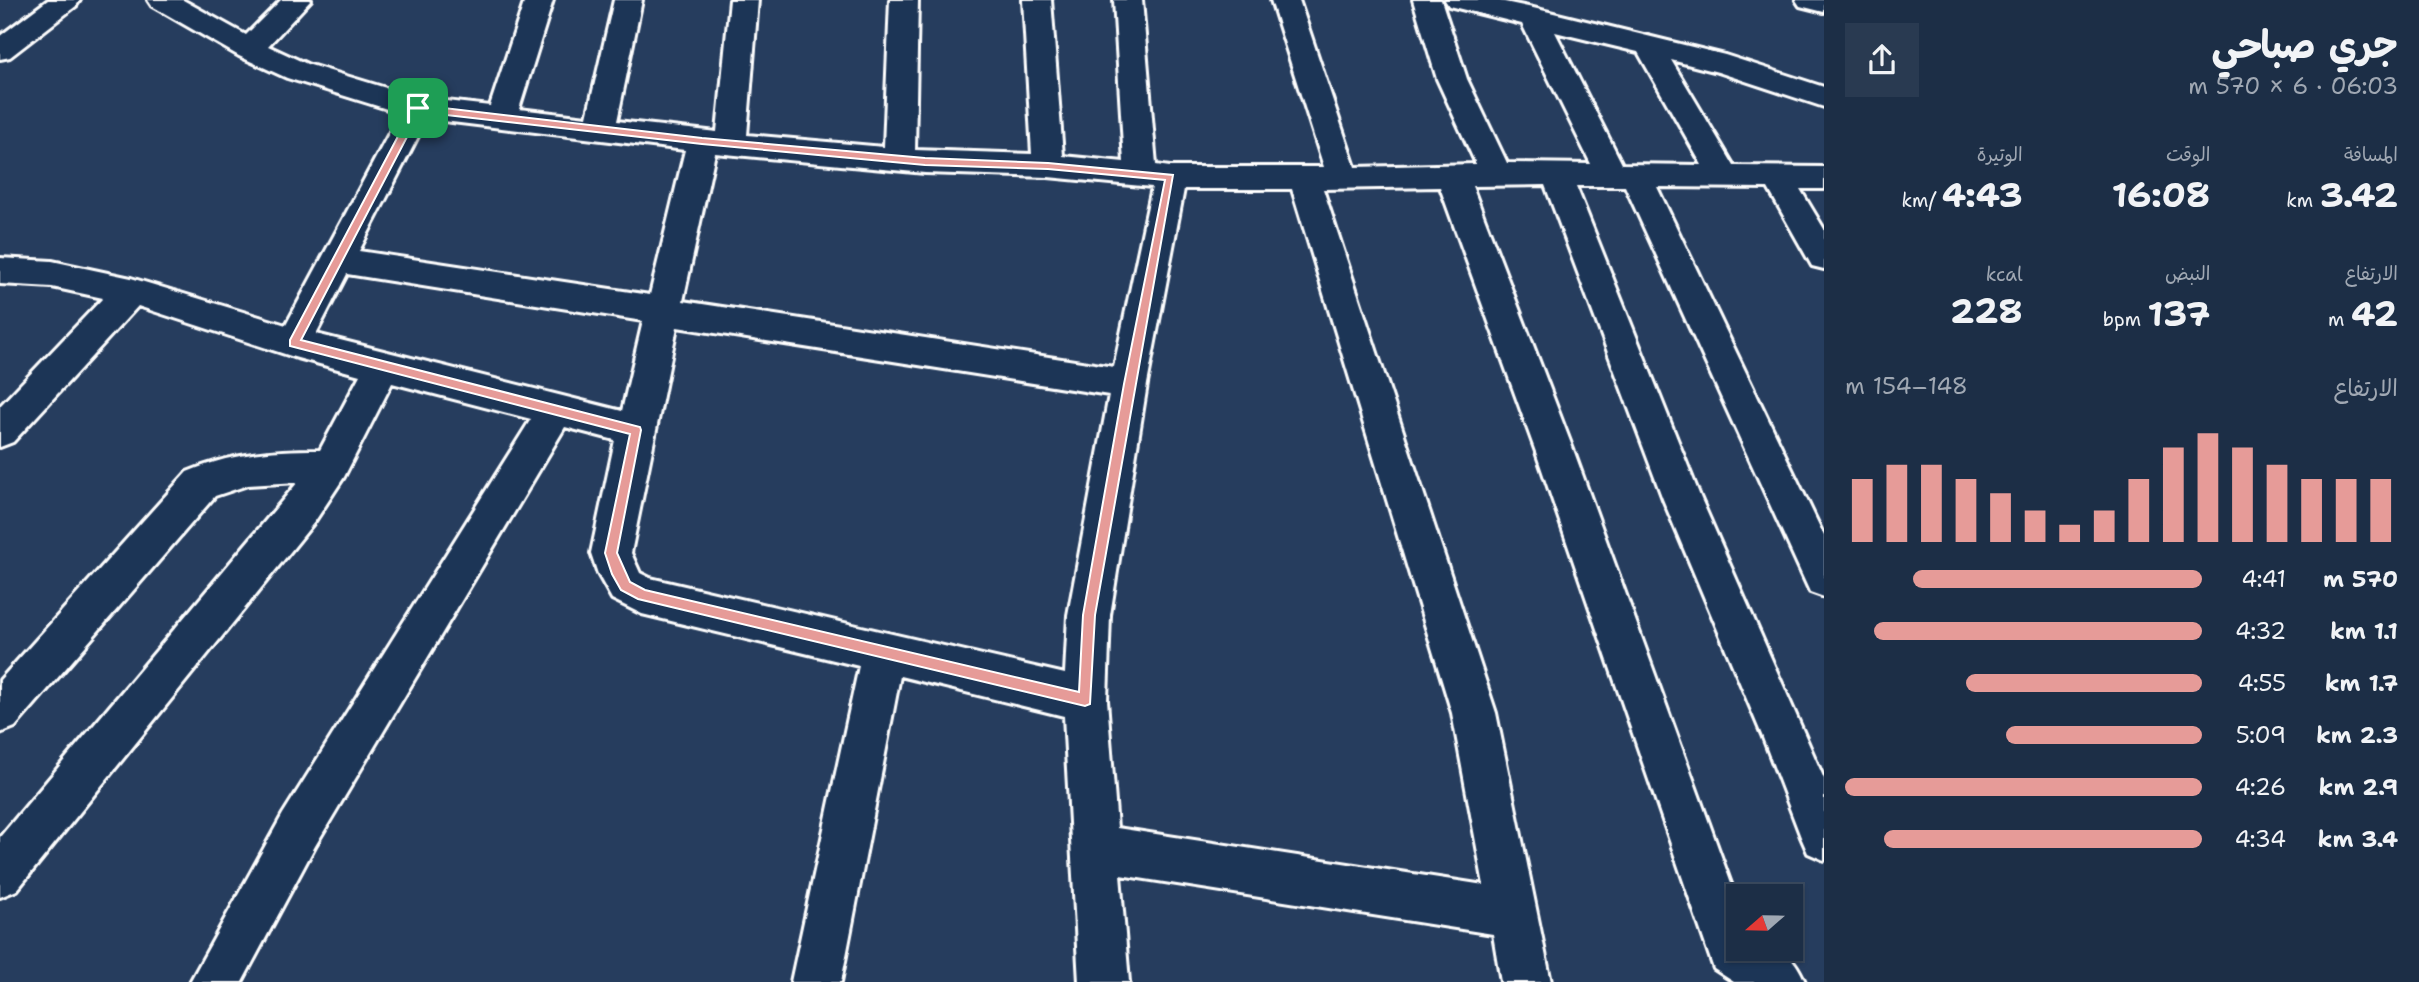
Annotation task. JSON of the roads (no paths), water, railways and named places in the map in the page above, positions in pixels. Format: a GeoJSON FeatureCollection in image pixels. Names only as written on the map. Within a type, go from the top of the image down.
{"type":"FeatureCollection","features":[{"type":"Feature","properties":{"kind":"street"},"geometry":{"type":"LineString","coordinates":[[0,21],[30,0]]}},
{"type":"Feature","properties":{"kind":"street"},"geometry":{"type":"LineString","coordinates":[[0,50],[66,0]]}},
{"type":"Feature","properties":{"kind":"street"},"geometry":{"type":"LineString","coordinates":[[162,0],[249,50],[297,71],[418,108],[717,142],[899,159],[1048,166],[1156,177],[1343,178],[1556,174],[1824,178]]}},
{"type":"Feature","properties":{"kind":"street"},"geometry":{"type":"LineString","coordinates":[[249,50],[297,0]]}},
{"type":"Feature","properties":{"kind":"street"},"geometry":{"type":"LineString","coordinates":[[501,118],[539,0]]}},
{"type":"Feature","properties":{"kind":"street"},"geometry":{"type":"LineString","coordinates":[[600,129],[628,0]]}},
{"type":"Feature","properties":{"kind":"street"},"geometry":{"type":"LineString","coordinates":[[744,0],[717,142],[662,312],[636,430],[611,553],[618,574],[626,586],[642,595],[1085,699]]}},
{"type":"Feature","properties":{"kind":"street"},"geometry":{"type":"LineString","coordinates":[[899,159],[904,0]]}},
{"type":"Feature","properties":{"kind":"street"},"geometry":{"type":"LineString","coordinates":[[1037,0],[1048,166]]}},
{"type":"Feature","properties":{"kind":"street"},"geometry":{"type":"LineString","coordinates":[[1105,982],[1085,699],[1089,615],[1129,384],[1156,177],[1128,0]]}},
{"type":"Feature","properties":{"kind":"street"},"geometry":{"type":"LineString","coordinates":[[1285,0],[1343,178]]}},
{"type":"Feature","properties":{"kind":"street"},"geometry":{"type":"LineString","coordinates":[[1427,0],[1452,79],[1497,175]]}},
{"type":"Feature","properties":{"kind":"street"},"geometry":{"type":"LineString","coordinates":[[1459,0],[1725,64],[1824,97]]}},
{"type":"Feature","properties":{"kind":"street"},"geometry":{"type":"LineString","coordinates":[[1810,0],[1824,3]]}},
{"type":"Feature","properties":{"kind":"street"},"geometry":{"type":"LineString","coordinates":[[1533,17],[1624,175],[1824,579]]}},
{"type":"Feature","properties":{"kind":"street"},"geometry":{"type":"LineString","coordinates":[[1648,45],[1725,177]]}},
{"type":"Feature","properties":{"kind":"street"},"geometry":{"type":"LineString","coordinates":[[294,343],[418,108]]}},
{"type":"Feature","properties":{"kind":"street"},"geometry":{"type":"LineString","coordinates":[[1556,174],[1580,242],[1682,499],[1784,734],[1824,837]]}},
{"type":"Feature","properties":{"kind":"street"},"geometry":{"type":"LineString","coordinates":[[1452,176],[1555,452],[1731,952],[1740,960],[1770,969],[1780,982]]}},
{"type":"Feature","properties":{"kind":"street"},"geometry":{"type":"LineString","coordinates":[[1304,177],[1474,713],[1526,982]]}},
{"type":"Feature","properties":{"kind":"street"},"geometry":{"type":"LineString","coordinates":[[1777,177],[1824,257]]}},
{"type":"Feature","properties":{"kind":"street"},"geometry":{"type":"LineString","coordinates":[[338,260],[1129,384]]}},
{"type":"Feature","properties":{"kind":"street"},"geometry":{"type":"LineString","coordinates":[[0,271],[52,274],[131,291],[294,343],[636,430]]}},
{"type":"Feature","properties":{"kind":"street"},"geometry":{"type":"LineString","coordinates":[[0,431],[131,291]]}},
{"type":"Feature","properties":{"kind":"street"},"geometry":{"type":"LineString","coordinates":[[0,873],[268,551],[331,466],[382,367]]}},
{"type":"Feature","properties":{"kind":"street"},"geometry":{"type":"LineString","coordinates":[[215,982],[299,830],[556,410]]}},
{"type":"Feature","properties":{"kind":"street"},"geometry":{"type":"LineString","coordinates":[[0,712],[201,484],[222,473],[241,469],[331,466]]}},
{"type":"Feature","properties":{"kind":"street"},"geometry":{"type":"LineString","coordinates":[[816,982],[830,926],[883,652]]}},
{"type":"Feature","properties":{"kind":"street"},"geometry":{"type":"LineString","coordinates":[[1095,848],[1511,913]]}}]}
